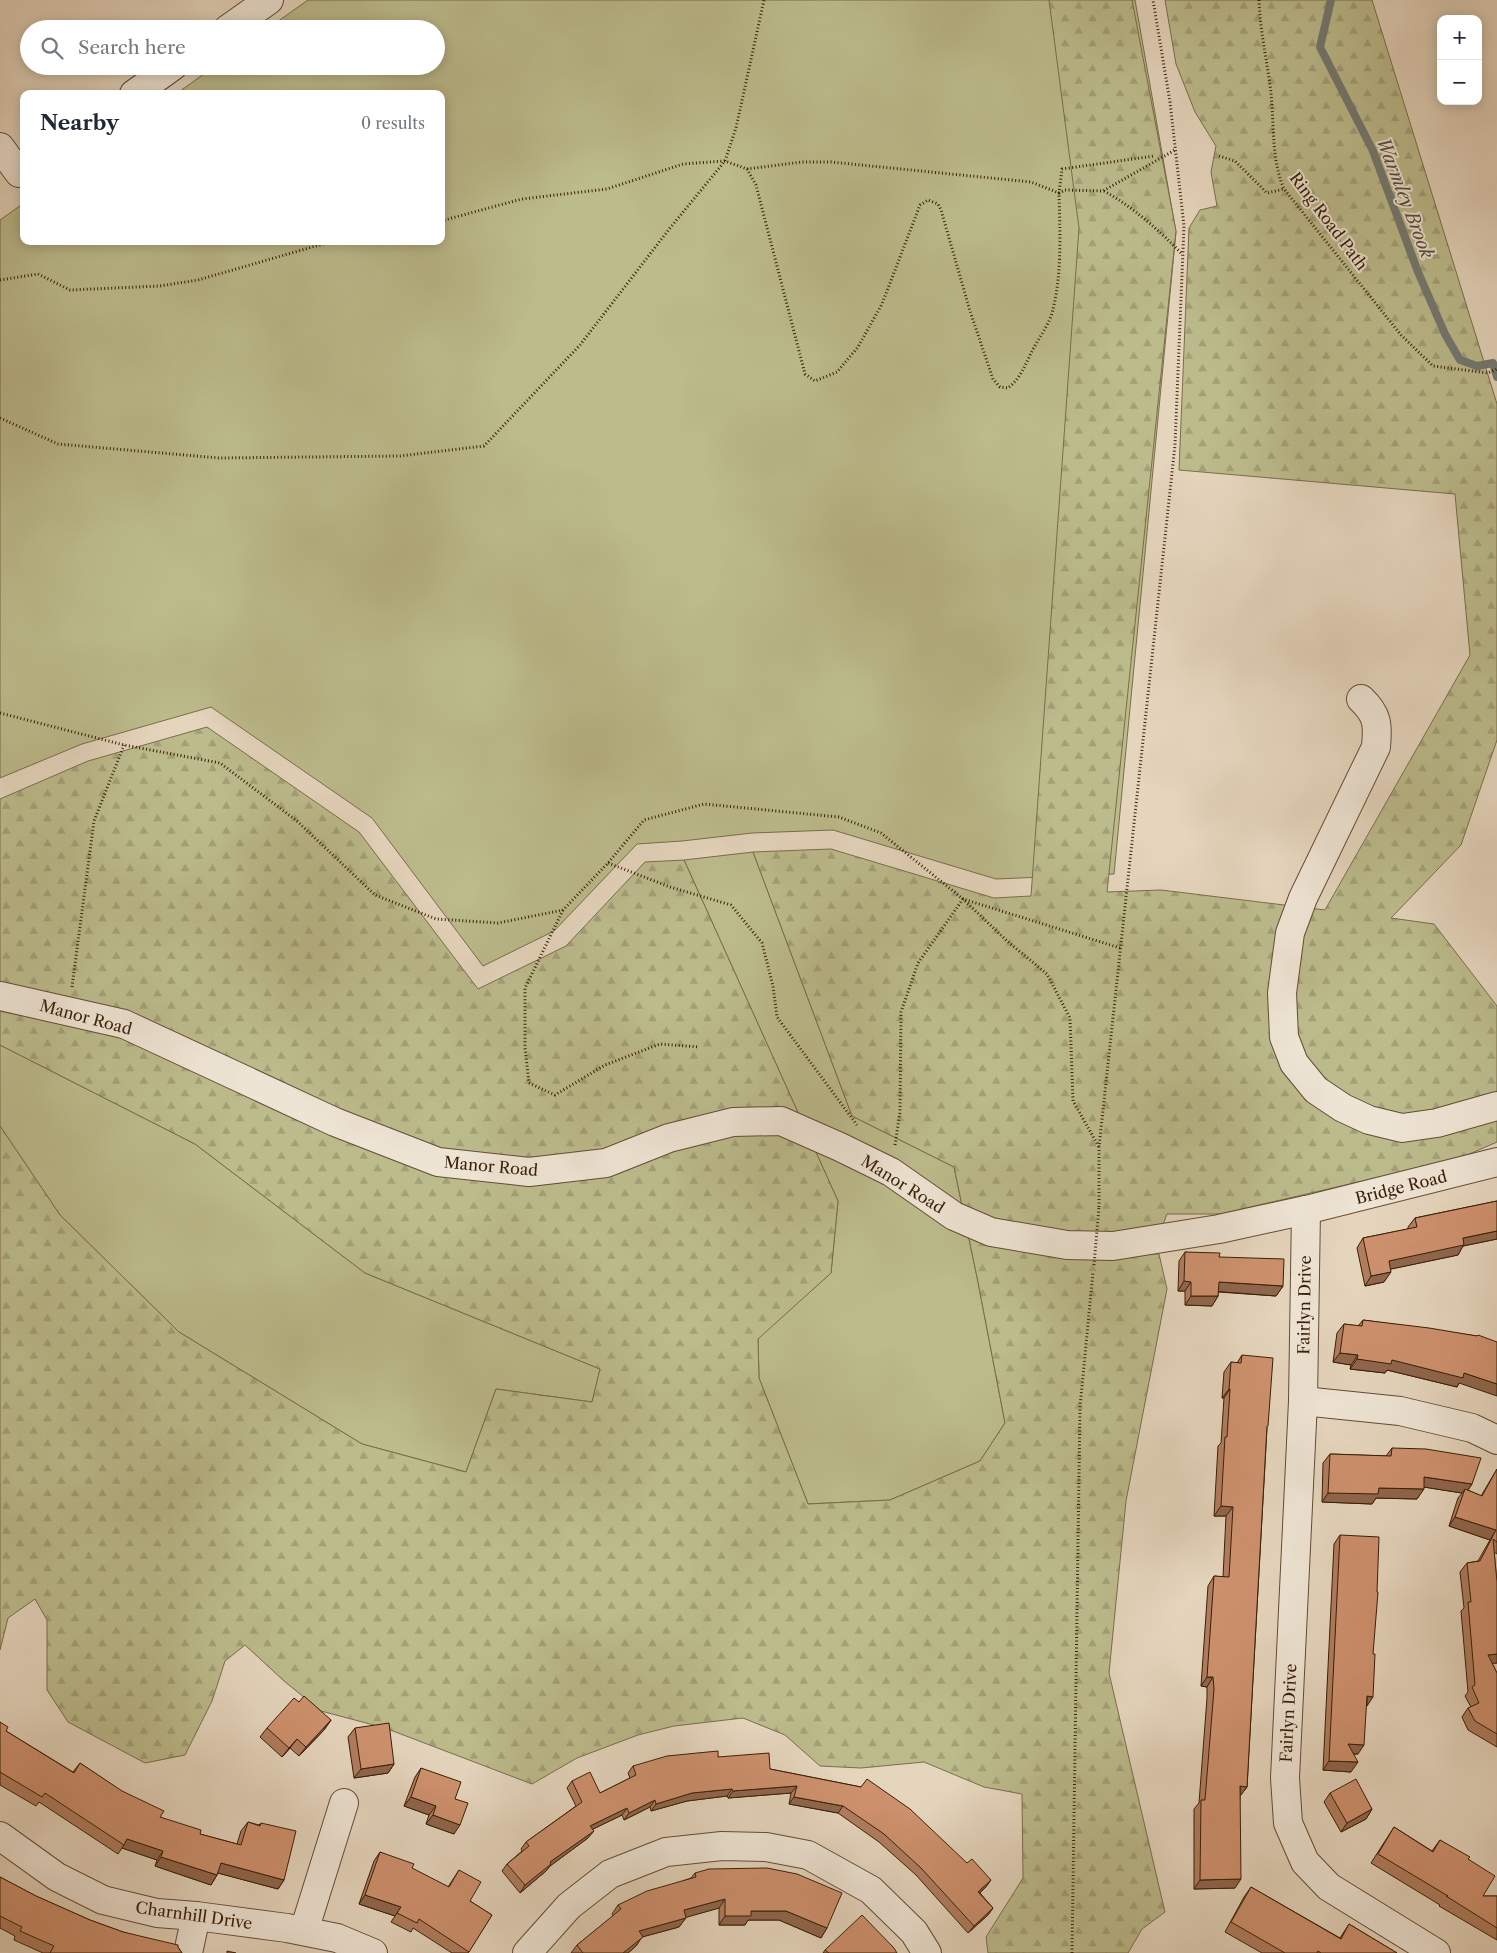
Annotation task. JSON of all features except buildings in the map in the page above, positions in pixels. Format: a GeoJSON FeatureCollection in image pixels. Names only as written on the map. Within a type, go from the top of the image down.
{"type":"FeatureCollection","features":[{"type":"Feature","properties":{"kind":"street"},"geometry":{"type":"LineString","coordinates":[[241,20],[270,0]]}},
{"type":"Feature","properties":{"kind":"street"},"geometry":{"type":"LineString","coordinates":[[140,90],[161,75]]}},
{"type":"Feature","properties":{"kind":"street"},"geometry":{"type":"LineString","coordinates":[[0,147],[14,176]]}},
{"type":"Feature","properties":{"kind":"street"},"geometry":{"type":"LineString","coordinates":[[1361,699],[1372,710],[1378,727],[1376,747],[1303,898],[1290,933],[1282,993],[1284,1037],[1294,1063],[1316,1090],[1343,1108],[1368,1120],[1402,1128],[1437,1123],[1497,1106]]}},
{"type":"Feature","properties":{"kind":"street","name":"Manor Road"},"geometry":{"type":"LineString","coordinates":[[0,996],[124,1024],[335,1122],[438,1162],[530,1172],[568,1168],[606,1163],[669,1138],[733,1122],[781,1121],[891,1172],[954,1216],[991,1232],[1067,1245]]}},
{"type":"Feature","properties":{"kind":"street","name":"Bridge Road"},"geometry":{"type":"LineString","coordinates":[[1067,1245],[1113,1246],[1219,1229],[1306,1210],[1497,1162]]}},
{"type":"Feature","properties":{"kind":"street","name":"Fairlyn Drive"},"geometry":{"type":"LineString","coordinates":[[1306,1210],[1303,1401],[1284,1778],[1288,1823],[1305,1862],[1329,1887],[1436,1953]]}},
{"type":"Feature","properties":{"kind":"street"},"geometry":{"type":"LineString","coordinates":[[1303,1401],[1400,1411],[1472,1428],[1497,1440]]}},
{"type":"Feature","properties":{"kind":"street"},"geometry":{"type":"LineString","coordinates":[[304,1931],[344,1803]]}},
{"type":"Feature","properties":{"kind":"street","name":"Charnhill Drive"},"geometry":{"type":"LineString","coordinates":[[0,1836],[57,1877],[103,1900],[157,1913],[196,1916],[304,1931],[336,1938],[373,1953]]}},
{"type":"Feature","properties":{"kind":"street"},"geometry":{"type":"LineString","coordinates":[[527,1953],[569,1906],[610,1874],[666,1852],[722,1846],[766,1846],[808,1855],[871,1890],[914,1932],[927,1953]]}},
{"type":"Feature","properties":{"kind":"street"},"geometry":{"type":"LineString","coordinates":[[188,1953],[196,1916]]}},
{"type":"Feature","properties":{"kind":"path"},"geometry":{"type":"LineString","coordinates":[[0,418],[58,444],[219,458],[400,456],[484,446],[580,345],[725,160],[736,128],[764,0]]}},
{"type":"Feature","properties":{"kind":"path"},"geometry":{"type":"LineString","coordinates":[[1072,1953],[1080,1406],[1099,1206],[1099,1147],[1175,445],[1183,254],[1184,226],[1170,102],[1153,0]]}},
{"type":"Feature","properties":{"kind":"path","name":"Ring Road Path"},"geometry":{"type":"LineString","coordinates":[[1259,0],[1260,25],[1270,86],[1275,157],[1279,177],[1284,188],[1401,335],[1433,366],[1488,373],[1497,369]]}},
{"type":"Feature","properties":{"kind":"path"},"geometry":{"type":"LineString","coordinates":[[1103,191],[1175,150]]}},
{"type":"Feature","properties":{"kind":"path"},"geometry":{"type":"LineString","coordinates":[[747,169],[756,184],[805,374],[815,381],[838,372],[858,347],[882,304],[920,205],[928,200],[938,204],[941,210],[970,311],[993,379],[1000,387],[1008,388],[1014,384],[1053,311],[1057,282],[1060,229],[1059,193],[1062,169],[1154,156]]}},
{"type":"Feature","properties":{"kind":"path"},"geometry":{"type":"LineString","coordinates":[[1219,156],[1236,161],[1267,193],[1284,188]]}},
{"type":"Feature","properties":{"kind":"path"},"geometry":{"type":"LineString","coordinates":[[445,220],[522,200],[607,189],[683,164],[725,160],[747,169],[802,162],[832,162],[1031,182],[1059,193],[1065,190],[1103,191],[1128,206],[1167,238],[1183,254]]}},
{"type":"Feature","properties":{"kind":"path"},"geometry":{"type":"LineString","coordinates":[[0,280],[38,274],[70,290],[160,286],[198,280],[319,245]]}},
{"type":"Feature","properties":{"kind":"path"},"geometry":{"type":"LineString","coordinates":[[0,713],[124,745],[220,763],[297,821],[375,896],[436,919],[498,923],[563,910]]}},
{"type":"Feature","properties":{"kind":"path"},"geometry":{"type":"LineString","coordinates":[[69,1012],[94,821],[124,745]]}},
{"type":"Feature","properties":{"kind":"path"},"geometry":{"type":"LineString","coordinates":[[699,1047],[660,1044],[605,1065],[555,1095],[529,1083],[525,1048],[525,988],[563,910],[608,863],[644,820],[704,804],[838,817],[881,833],[963,899],[1006,941],[1047,974],[1070,1018],[1073,1101],[1099,1147]]}},
{"type":"Feature","properties":{"kind":"path"},"geometry":{"type":"LineString","coordinates":[[608,863],[670,887],[731,905],[762,943],[773,986],[777,1017],[862,1132]]}},
{"type":"Feature","properties":{"kind":"path"},"geometry":{"type":"LineString","coordinates":[[963,899],[1120,948]]}},
{"type":"Feature","properties":{"kind":"path"},"geometry":{"type":"LineString","coordinates":[[891,1172],[900,1112],[901,1012],[918,963],[963,899]]}},
{"type":"Feature","properties":{"kind":"green space"},"geometry":{"type":"Polygon","coordinates":[[[308,0],[1135,0],[1176,232],[1114,874],[996,879],[833,830],[752,833],[637,844],[554,931],[483,966],[372,818],[211,707],[82,744],[0,778],[0,220],[20,206],[20,245],[445,245],[445,90],[182,90],[202,75],[445,75],[445,20],[280,20],[308,0]]]}},
{"type":"Feature","properties":{"kind":"green space"},"geometry":{"type":"Polygon","coordinates":[[[1049,0],[1132,0],[1176,231],[1107,892],[1161,890],[1325,910],[1470,655],[1455,494],[1179,470],[1189,228],[1200,210],[1217,206],[1211,172],[1216,146],[1195,112],[1176,64],[1165,0],[1372,0],[1497,404],[1497,740],[1461,845],[1391,918],[1434,924],[1497,1006],[1497,1142],[1458,1159],[1220,1214],[1167,1214],[1152,1254],[1159,1254],[1167,1289],[1126,1501],[1109,1673],[1165,1912],[1142,1929],[1128,1953],[988,1953],[986,1937],[1023,1878],[1022,1794],[984,1787],[924,1762],[861,1768],[820,1766],[785,1735],[743,1718],[674,1726],[638,1735],[577,1758],[532,1784],[385,1728],[321,1711],[284,1681],[245,1645],[225,1661],[212,1701],[185,1755],[145,1763],[68,1722],[47,1690],[47,1620],[35,1599],[8,1618],[0,1650],[0,1126],[60,1215],[179,1332],[362,1444],[466,1472],[496,1389],[592,1402],[600,1369],[365,1273],[195,1144],[0,1045],[0,799],[88,761],[207,727],[359,832],[478,989],[566,946],[645,862],[684,860],[838,1201],[831,1273],[758,1339],[759,1378],[808,1504],[890,1500],[980,1461],[1005,1423],[954,1167],[852,1116],[753,852],[831,849],[994,898],[1031,896],[1079,228],[1049,0]]]}},
{"type":"Feature","properties":{"kind":"green space"},"geometry":{"type":"Polygon","coordinates":[[[753,852],[852,1116],[954,1167],[1005,1423],[980,1461],[890,1500],[808,1504],[759,1378],[758,1338],[831,1273],[838,1201],[684,860],[753,852]]]}},
{"type":"Feature","properties":{"kind":"green space"},"geometry":{"type":"Polygon","coordinates":[[[0,1045],[195,1144],[365,1273],[600,1369],[592,1402],[496,1389],[466,1472],[362,1444],[179,1332],[60,1215],[0,1126],[0,1045]]]}},
{"type":"Feature","properties":{"kind":"waterway","name":"Warmley Brook"},"geometry":{"type":"LineString","coordinates":[[1331,0],[1320,47],[1373,151],[1418,272],[1445,334],[1460,360],[1477,366],[1493,363],[1497,377]]}}]}
